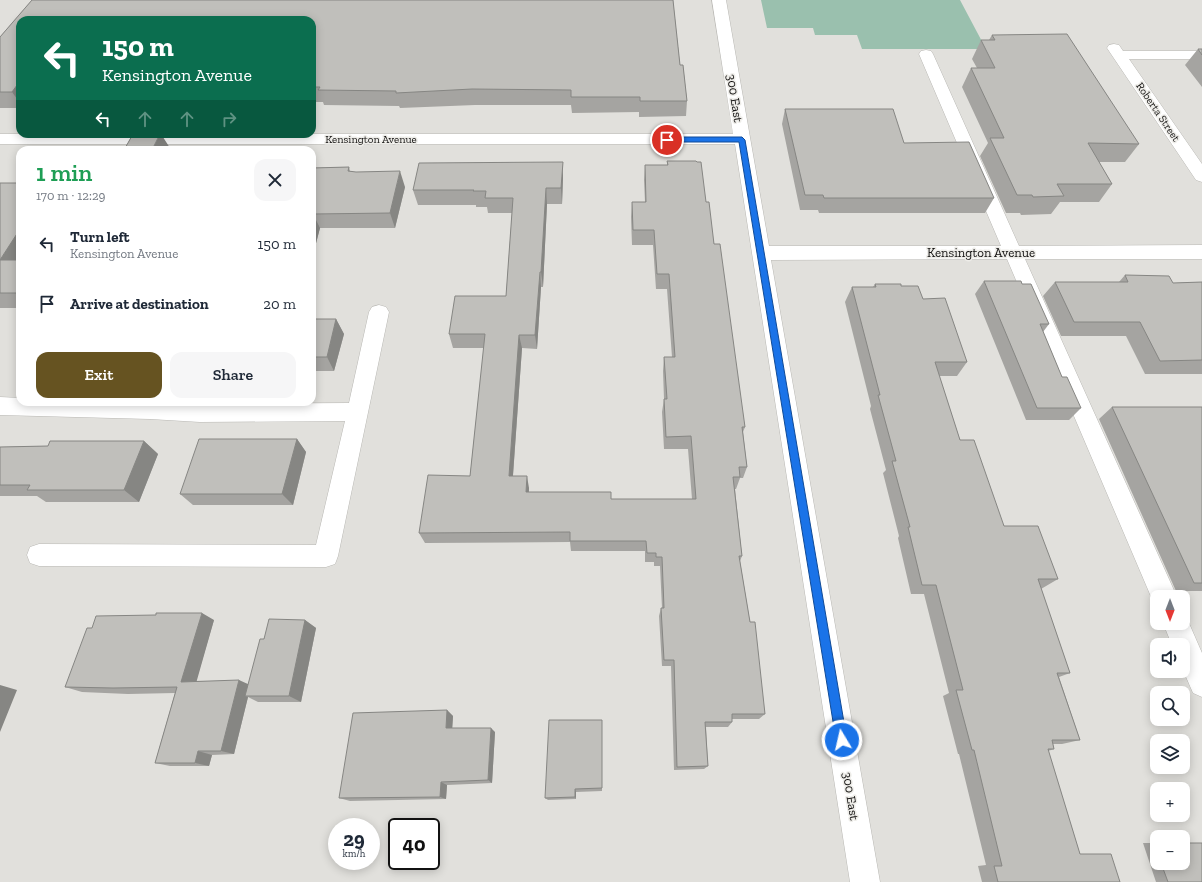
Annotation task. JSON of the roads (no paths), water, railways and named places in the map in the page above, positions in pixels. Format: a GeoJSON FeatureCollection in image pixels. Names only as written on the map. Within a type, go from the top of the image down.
{"type":"FeatureCollection","features":[{"type":"Feature","properties":{"kind":"street","name":"300 East"},"geometry":{"type":"LineString","coordinates":[[719,0],[865,882]]}},
{"type":"Feature","properties":{"kind":"street","name":"Roberta Street"},"geometry":{"type":"LineString","coordinates":[[1202,55],[1116,52],[1202,176]]}},
{"type":"Feature","properties":{"kind":"street"},"geometry":{"type":"LineString","coordinates":[[926,54],[1161,590]]}},
{"type":"Feature","properties":{"kind":"street","name":"Kensington Avenue"},"geometry":{"type":"LineString","coordinates":[[0,140],[742,140]]}},
{"type":"Feature","properties":{"kind":"street","name":"Kensington Avenue"},"geometry":{"type":"LineString","coordinates":[[760,252],[1202,252]]}},
{"type":"Feature","properties":{"kind":"street"},"geometry":{"type":"LineString","coordinates":[[39,555],[326,556],[379,312]]}},
{"type":"Feature","properties":{"kind":"street"},"geometry":{"type":"LineString","coordinates":[[0,406],[150,410],[200,413],[357,412]]}},
{"type":"Feature","properties":{"kind":"street"},"geometry":{"type":"LineString","coordinates":[[1179,630],[1202,684]]}}]}
